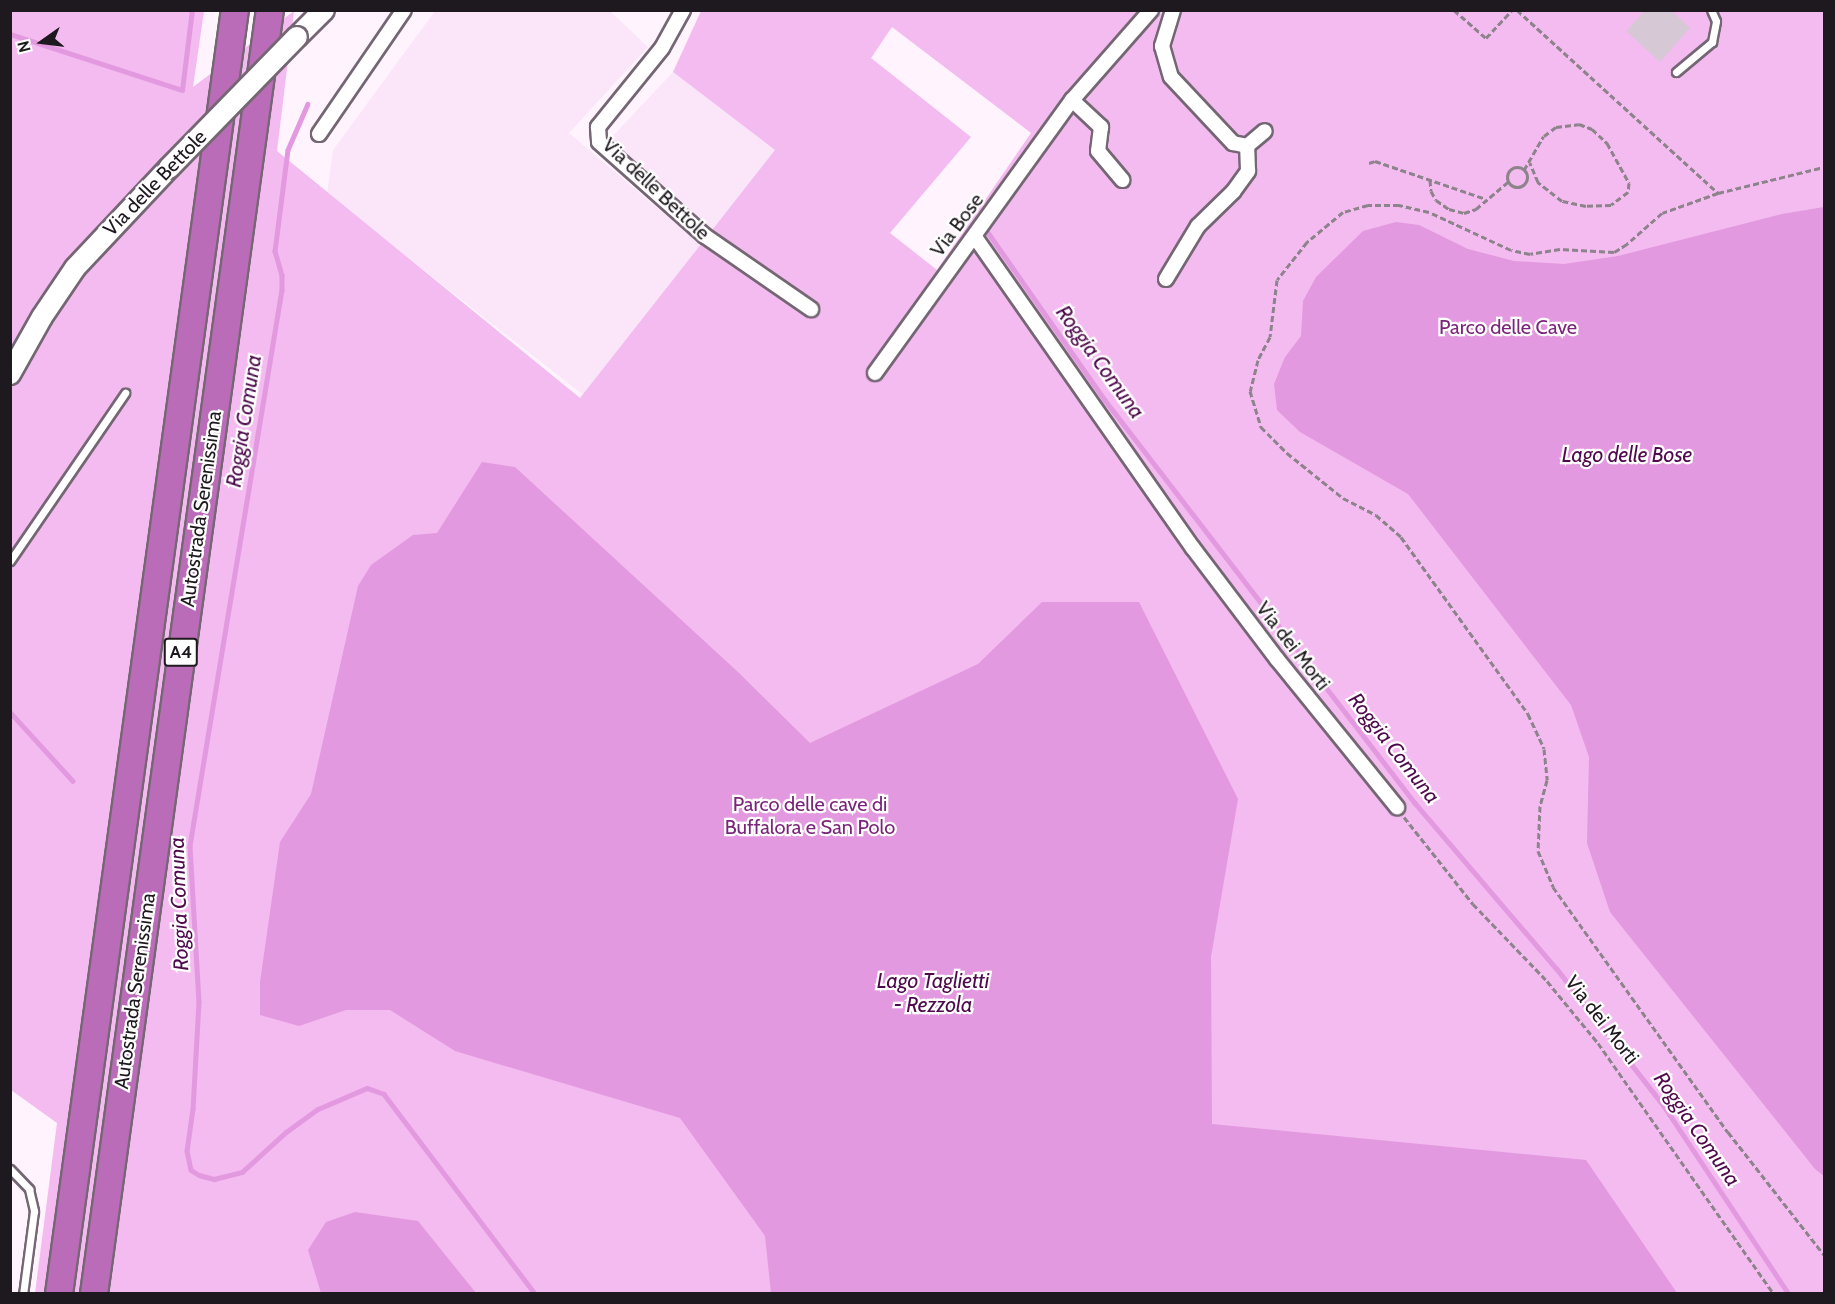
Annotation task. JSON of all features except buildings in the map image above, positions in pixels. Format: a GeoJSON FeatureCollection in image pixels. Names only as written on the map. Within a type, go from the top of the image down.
{"type":"FeatureCollection","features":[{"type":"Feature","properties":{"kind":"highway","name":"Autostrada Serenissima"},"geometry":{"type":"LineString","coordinates":[[59,1293],[235,10]]}},
{"type":"Feature","properties":{"kind":"highway","name":"Autostrada Serenissima"},"geometry":{"type":"LineString","coordinates":[[94,1293],[270,10]]}},
{"type":"Feature","properties":{"kind":"main road","name":"Via delle Bettole"},"geometry":{"type":"LineString","coordinates":[[10,374],[42,317],[75,268],[169,168],[324,10]]}},
{"type":"Feature","properties":{"kind":"street"},"geometry":{"type":"LineString","coordinates":[[319,134],[404,10]]}},
{"type":"Feature","properties":{"kind":"street","name":"Via delle Bettole"},"geometry":{"type":"LineString","coordinates":[[683,10],[662,48],[598,127],[599,142],[705,236],[811,309]]}},
{"type":"Feature","properties":{"kind":"street","name":"Via Bose"},"geometry":{"type":"LineString","coordinates":[[875,373],[975,237],[1071,100],[1151,10]]}},
{"type":"Feature","properties":{"kind":"street"},"geometry":{"type":"LineString","coordinates":[[1173,10],[1162,46],[1172,77],[1233,143],[1247,146]]}},
{"type":"Feature","properties":{"kind":"street"},"geometry":{"type":"LineString","coordinates":[[1071,100],[1101,128],[1098,151],[1122,180]]}},
{"type":"Feature","properties":{"kind":"street"},"geometry":{"type":"LineString","coordinates":[[1247,146],[1264,132]]}},
{"type":"Feature","properties":{"kind":"street"},"geometry":{"type":"LineString","coordinates":[[1166,279],[1198,226],[1233,192],[1248,171],[1247,146]]}},
{"type":"Feature","properties":{"kind":"street","name":"Via dei Morti"},"geometry":{"type":"LineString","coordinates":[[975,237],[1193,548],[1277,659],[1396,807]]}},
{"type":"Feature","properties":{"kind":"lane"},"geometry":{"type":"LineString","coordinates":[[1676,72],[1712,42],[1716,21],[1711,10]]}},
{"type":"Feature","properties":{"kind":"lane"},"geometry":{"type":"LineString","coordinates":[[10,561],[125,393]]}},
{"type":"Feature","properties":{"kind":"lane"},"geometry":{"type":"LineString","coordinates":[[10,1169],[29,1189],[34,1211],[23,1293]]}},
{"type":"Feature","properties":{"kind":"path"},"geometry":{"type":"LineString","coordinates":[[1454,10],[1486,38],[1512,10]]}},
{"type":"Feature","properties":{"kind":"path"},"geometry":{"type":"LineString","coordinates":[[1517,10],[1718,193]]}},
{"type":"Feature","properties":{"kind":"path"},"geometry":{"type":"LineString","coordinates":[[1524,170],[1530,163],[1534,148],[1544,136],[1556,127],[1579,124],[1592,129],[1607,143],[1629,183],[1628,192],[1611,205],[1586,206],[1562,201],[1548,193],[1538,182],[1530,163]]}},
{"type":"Feature","properties":{"kind":"path"},"geometry":{"type":"LineString","coordinates":[[1369,163],[1375,161],[1486,199]]}},
{"type":"Feature","properties":{"kind":"path"},"geometry":{"type":"LineString","coordinates":[[1518,167],[1524,170],[1527,179],[1520,187],[1513,187],[1506,176],[1512,168],[1518,167]]}},
{"type":"Feature","properties":{"kind":"path"},"geometry":{"type":"LineString","coordinates":[[1824,167],[1718,193],[1662,213],[1627,244],[1614,252],[1560,249],[1530,254],[1512,250],[1429,212],[1400,205],[1368,205],[1343,212],[1307,242],[1277,280],[1270,337],[1258,360],[1250,391],[1261,427],[1287,453],[1336,492],[1376,515],[1401,537],[1528,714],[1544,749],[1547,780],[1540,806],[1538,850],[1553,887],[1728,1132],[1824,1256]]}},
{"type":"Feature","properties":{"kind":"path"},"geometry":{"type":"LineString","coordinates":[[1527,179],[1538,182]]}},
{"type":"Feature","properties":{"kind":"path"},"geometry":{"type":"LineString","coordinates":[[1430,180],[1431,191],[1436,200],[1449,209],[1464,213],[1476,210],[1508,182]]}},
{"type":"Feature","properties":{"kind":"path","name":"Via dei Morti"},"geometry":{"type":"LineString","coordinates":[[1396,807],[1473,904],[1547,981],[1598,1042],[1774,1293]]}},
{"type":"Feature","properties":{"kind":"shaded area"},"geometry":{"type":"Polygon","coordinates":[[[435,11],[610,11],[648,47],[569,133],[701,245],[583,395],[327,194],[333,150],[435,11]]]}},
{"type":"Feature","properties":{"kind":"shaded area"},"geometry":{"type":"Polygon","coordinates":[[[673,72],[776,150],[712,230],[610,139],[673,72]]]}},
{"type":"Feature","properties":{"kind":"green space","name":"Parco delle cave di Buffalora e San Polo"},"geometry":{"type":"Polygon","coordinates":[[[11,11],[204,11],[193,87],[294,11],[277,151],[580,398],[775,150],[673,72],[701,11],[1145,11],[1142,25],[1154,21],[1163,11],[1824,11],[1824,1293],[35,1293],[57,1123],[11,1090],[11,11]],[[892,27],[871,58],[971,137],[890,233],[937,270],[1031,133],[892,27]]]}},
{"type":"Feature","properties":{"kind":"water","name":"Lago delle Bose"},"geometry":{"type":"Polygon","coordinates":[[[1824,207],[1824,1176],[1815,1169],[1610,912],[1587,843],[1589,757],[1571,705],[1408,494],[1300,432],[1277,410],[1274,384],[1285,357],[1301,336],[1303,301],[1316,277],[1363,231],[1396,222],[1419,225],[1468,249],[1514,261],[1564,264],[1618,256],[1782,214],[1824,207]]]}},
{"type":"Feature","properties":{"kind":"water","name":"Lago Taglietti - Rezzola"},"geometry":{"type":"Polygon","coordinates":[[[482,462],[515,467],[738,672],[810,743],[978,664],[1042,602],[1139,602],[1238,799],[1211,957],[1212,1124],[1586,1160],[1677,1293],[771,1293],[765,1236],[680,1118],[455,1051],[390,1010],[346,1010],[299,1026],[260,1015],[260,982],[280,842],[311,794],[358,586],[371,565],[413,535],[437,533],[482,462]]]}},
{"type":"Feature","properties":{"kind":"water"},"geometry":{"type":"Polygon","coordinates":[[[355,1212],[418,1221],[476,1293],[321,1293],[308,1250],[326,1222],[355,1212]]]}},
{"type":"Feature","properties":{"kind":"waterway","name":"Roggia Comuna"},"geometry":{"type":"LineString","coordinates":[[10,34],[182,90],[192,10]]}},
{"type":"Feature","properties":{"kind":"waterway","name":"Roggia Comuna"},"geometry":{"type":"LineString","coordinates":[[308,104],[288,150],[275,251],[282,275],[282,290],[190,846],[199,1002],[193,1109],[187,1151],[191,1170],[199,1175],[214,1179],[242,1172],[286,1132],[318,1109],[367,1088],[384,1094],[535,1294]]}},
{"type":"Feature","properties":{"kind":"waterway","name":"Roggia Comuna"},"geometry":{"type":"LineString","coordinates":[[978,218],[1105,400],[1415,803],[1557,969],[1664,1106],[1789,1294]]}},
{"type":"Feature","properties":{"kind":"waterway","name":"Roggia Comuna"},"geometry":{"type":"LineString","coordinates":[[10,712],[73,781]]}},
{"type":"Feature","properties":{"kind":"park label","name":"Parco delle Cave"},"geometry":{"type":"Point","coordinates":[1508,327]}}]}
